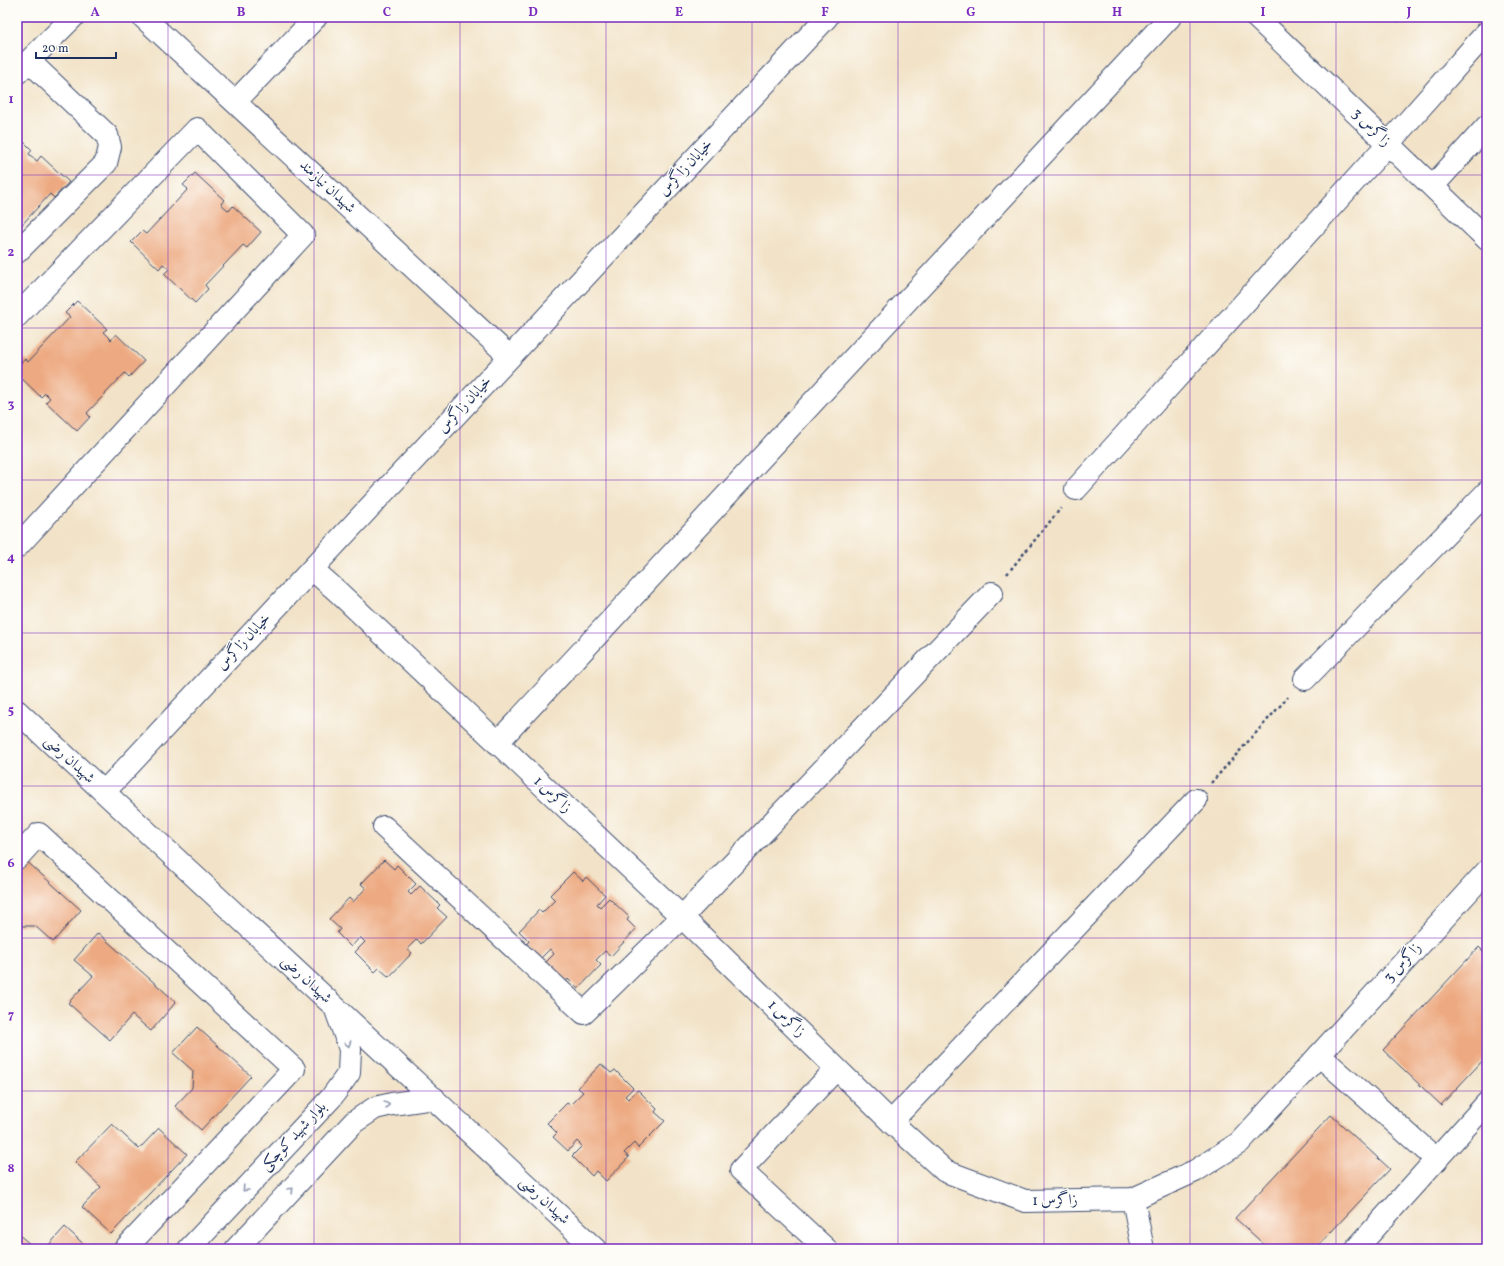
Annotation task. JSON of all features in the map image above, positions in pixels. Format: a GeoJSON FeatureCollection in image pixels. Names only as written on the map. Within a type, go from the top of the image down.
{"type":"FeatureCollection","features":[{"type":"Feature","properties":{"kind":"street"},"geometry":{"type":"LineString","coordinates":[[17,252],[106,163],[110,147],[107,135],[23,67],[73,17]]}},
{"type":"Feature","properties":{"kind":"street","name":"شهیدان نیازمند"},"geometry":{"type":"LineString","coordinates":[[143,17],[510,357]]}},
{"type":"Feature","properties":{"kind":"street"},"geometry":{"type":"LineString","coordinates":[[235,102],[316,17]]}},
{"type":"Feature","properties":{"kind":"street","name":"خیابان زاگرس"},"geometry":{"type":"LineString","coordinates":[[104,792],[827,17]]}},
{"type":"Feature","properties":{"kind":"street"},"geometry":{"type":"LineString","coordinates":[[497,742],[1170,17]]}},
{"type":"Feature","properties":{"kind":"street","name":"زاگرس 3"},"geometry":{"type":"LineString","coordinates":[[1256,17],[1487,239]]}},
{"type":"Feature","properties":{"kind":"street"},"geometry":{"type":"LineString","coordinates":[[1076,489],[1388,144],[1487,32]]}},
{"type":"Feature","properties":{"kind":"street"},"geometry":{"type":"LineString","coordinates":[[1433,186],[1487,126]]}},
{"type":"Feature","properties":{"kind":"street"},"geometry":{"type":"LineString","coordinates":[[17,316],[197,130],[303,234],[17,547]]}},
{"type":"Feature","properties":{"kind":"street"},"geometry":{"type":"LineString","coordinates":[[1305,679],[1487,492]]}},
{"type":"Feature","properties":{"kind":"street","name":"زاگرس 1"},"geometry":{"type":"LineString","coordinates":[[312,569],[682,917],[836,1069],[945,1172],[1025,1202],[1133,1199],[1196,1171],[1239,1143],[1320,1055]]}},
{"type":"Feature","properties":{"kind":"street"},"geometry":{"type":"LineString","coordinates":[[384,827],[584,1013],[682,917],[992,593]]}},
{"type":"Feature","properties":{"kind":"street","name":"شهیدان رضی"},"geometry":{"type":"LineString","coordinates":[[17,711],[596,1249]]}},
{"type":"Feature","properties":{"kind":"street"},"geometry":{"type":"LineString","coordinates":[[891,1122],[1196,800]]}},
{"type":"Feature","properties":{"kind":"street"},"geometry":{"type":"LineString","coordinates":[[17,858],[38,834],[294,1069],[125,1249]]}},
{"type":"Feature","properties":{"kind":"street","name":"زاگرس 3"},"geometry":{"type":"LineString","coordinates":[[1320,1055],[1487,871]]}},
{"type":"Feature","properties":{"kind":"street","name":"بلوار شهید کوچکی"},"geometry":{"type":"LineString","coordinates":[[189,1249],[331,1098],[349,1073],[350,1049],[335,1007]]}},
{"type":"Feature","properties":{"kind":"street"},"geometry":{"type":"LineString","coordinates":[[1320,1055],[1437,1160]]}},
{"type":"Feature","properties":{"kind":"street"},"geometry":{"type":"LineString","coordinates":[[826,1249],[741,1170],[836,1069]]}},
{"type":"Feature","properties":{"kind":"street"},"geometry":{"type":"LineString","coordinates":[[331,1098],[354,1122]]}},
{"type":"Feature","properties":{"kind":"street"},"geometry":{"type":"LineString","coordinates":[[236,1249],[354,1122],[376,1108],[392,1104],[434,1098]]}},
{"type":"Feature","properties":{"kind":"street"},"geometry":{"type":"LineString","coordinates":[[1356,1249],[1487,1103]]}},
{"type":"Feature","properties":{"kind":"street"},"geometry":{"type":"LineString","coordinates":[[1133,1199],[1143,1249]]}},
{"type":"Feature","properties":{"kind":"path"},"geometry":{"type":"LineString","coordinates":[[992,593],[1076,489]]}},
{"type":"Feature","properties":{"kind":"path"},"geometry":{"type":"LineString","coordinates":[[1196,800],[1305,679]]}},
{"type":"Feature","properties":{"kind":"building"},"geometry":{"type":"Polygon","coordinates":[[[1392,17],[1403,17],[1398,22],[1392,17]]]}},
{"type":"Feature","properties":{"kind":"building"},"geometry":{"type":"Polygon","coordinates":[[[1414,17],[1425,17],[1420,22],[1414,17]]]}},
{"type":"Feature","properties":{"kind":"building"},"geometry":{"type":"Polygon","coordinates":[[[17,135],[32,150],[29,154],[37,161],[41,156],[69,182],[54,198],[50,194],[17,230],[17,135]]]}},
{"type":"Feature","properties":{"kind":"building"},"geometry":{"type":"Polygon","coordinates":[[[195,173],[224,200],[221,204],[229,211],[233,206],[261,232],[247,248],[243,245],[205,285],[208,289],[195,303],[164,274],[169,269],[163,264],[159,269],[131,242],[142,231],[146,234],[188,189],[183,185],[195,173]]]}},
{"type":"Feature","properties":{"kind":"building"},"geometry":{"type":"Polygon","coordinates":[[[77,301],[107,329],[103,332],[111,340],[116,334],[144,361],[129,377],[125,373],[87,413],[90,417],[77,431],[46,402],[50,398],[45,393],[41,397],[17,374],[17,367],[25,359],[28,362],[70,317],[65,313],[77,301]]]}},
{"type":"Feature","properties":{"kind":"building"},"geometry":{"type":"Polygon","coordinates":[[[23,858],[81,910],[53,942],[35,926],[17,926],[17,865],[23,858]]]}},
{"type":"Feature","properties":{"kind":"building"},"geometry":{"type":"Polygon","coordinates":[[[384,860],[394,869],[397,865],[416,884],[408,892],[411,895],[420,886],[440,905],[437,908],[447,917],[421,944],[417,939],[407,949],[412,953],[389,977],[379,968],[375,972],[355,952],[365,942],[360,937],[351,947],[337,933],[340,929],[329,919],[349,898],[353,902],[366,888],[361,884],[384,860]]]}},
{"type":"Feature","properties":{"kind":"building"},"geometry":{"type":"Polygon","coordinates":[[[573,872],[583,881],[586,877],[605,895],[597,904],[600,907],[609,898],[629,917],[627,920],[636,929],[611,956],[605,951],[596,960],[601,965],[578,989],[568,979],[564,984],[544,964],[554,954],[550,949],[540,959],[526,945],[529,941],[519,931],[539,910],[542,913],[555,900],[550,895],[573,872]]]}},
{"type":"Feature","properties":{"kind":"building"},"geometry":{"type":"Polygon","coordinates":[[[98,933],[176,1002],[151,1031],[132,1015],[110,1040],[68,1003],[93,976],[74,960],[98,933]]]}},
{"type":"Feature","properties":{"kind":"building"},"geometry":{"type":"Polygon","coordinates":[[[1479,947],[1487,955],[1487,1056],[1441,1105],[1383,1050],[1479,947]]]}},
{"type":"Feature","properties":{"kind":"building"},"geometry":{"type":"Polygon","coordinates":[[[197,1027],[251,1076],[201,1130],[175,1106],[192,1088],[193,1071],[173,1053],[197,1027]]]}},
{"type":"Feature","properties":{"kind":"building"},"geometry":{"type":"Polygon","coordinates":[[[601,1064],[611,1073],[615,1070],[633,1088],[625,1096],[628,1099],[638,1090],[657,1109],[655,1112],[665,1121],[638,1148],[634,1143],[624,1153],[629,1157],[606,1181],[596,1171],[592,1176],[572,1156],[582,1146],[577,1141],[568,1151],[553,1137],[557,1133],[547,1123],[567,1103],[570,1105],[583,1092],[578,1088],[601,1064]]]}},
{"type":"Feature","properties":{"kind":"building"},"geometry":{"type":"Polygon","coordinates":[[[1331,1115],[1390,1169],[1315,1249],[1269,1249],[1235,1218],[1331,1115]]]}},
{"type":"Feature","properties":{"kind":"building"},"geometry":{"type":"Polygon","coordinates":[[[112,1124],[139,1149],[159,1128],[187,1154],[111,1234],[82,1207],[101,1187],[75,1162],[112,1124]]]}},
{"type":"Feature","properties":{"kind":"building"},"geometry":{"type":"Polygon","coordinates":[[[65,1227],[89,1249],[17,1249],[17,1233],[31,1245],[47,1247],[65,1227]]]}},
{"type":"Feature","properties":{"kind":"building"},"geometry":{"type":"Polygon","coordinates":[[[796,1243],[802,1249],[791,1249],[796,1243]]]}}]}
